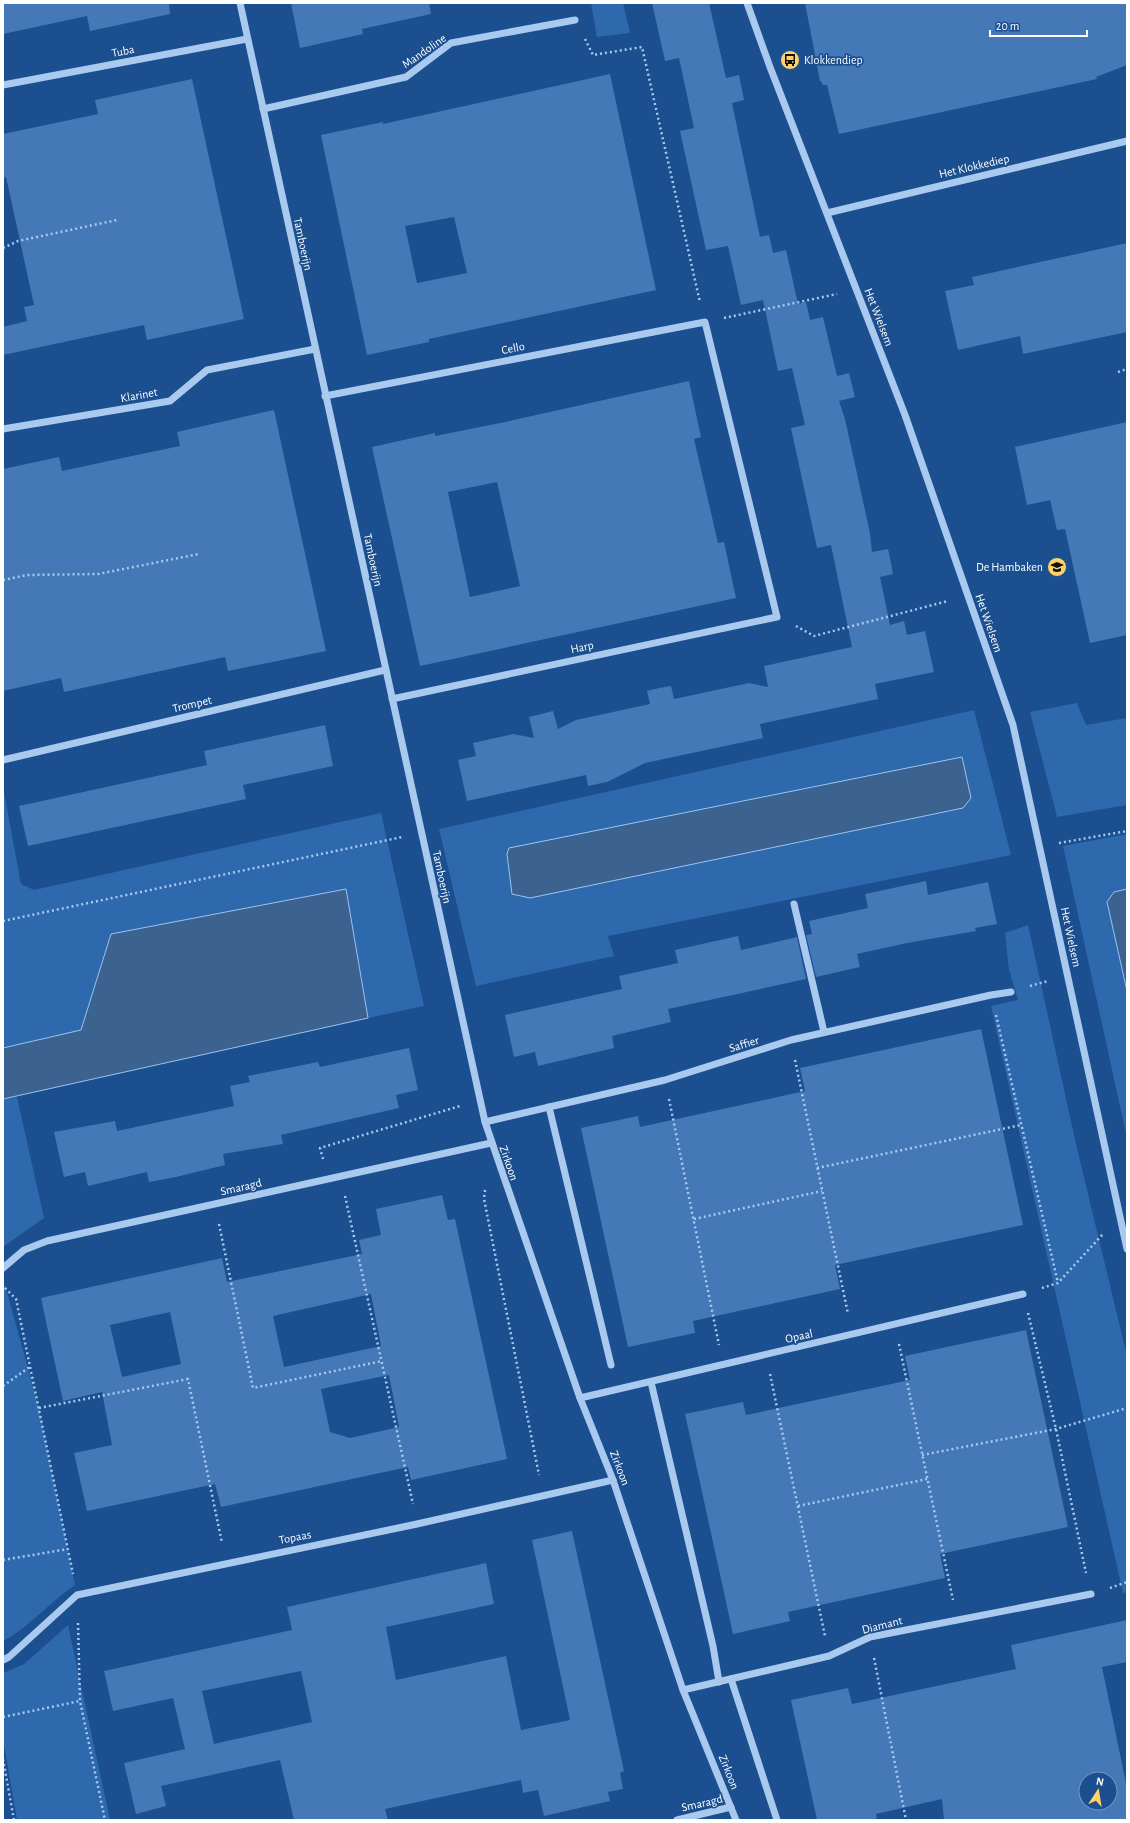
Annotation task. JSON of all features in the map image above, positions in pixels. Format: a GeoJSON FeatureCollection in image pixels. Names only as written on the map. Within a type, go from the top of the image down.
{"type":"FeatureCollection","features":[{"type":"Feature","properties":{"kind":"street","name":"Tamboerijn"},"geometry":{"type":"LineString","coordinates":[[240,3],[484,1122]]}},
{"type":"Feature","properties":{"kind":"street","name":"Het Wielsem"},"geometry":{"type":"LineString","coordinates":[[747,3],[770,67],[905,415],[1013,726],[1041,847],[1127,1249]]}},
{"type":"Feature","properties":{"kind":"street","name":"Mandoline"},"geometry":{"type":"LineString","coordinates":[[263,109],[406,77],[451,43],[575,20]]}},
{"type":"Feature","properties":{"kind":"street","name":"Tuba"},"geometry":{"type":"LineString","coordinates":[[3,85],[247,39]]}},
{"type":"Feature","properties":{"kind":"street","name":"Het Klokkediep"},"geometry":{"type":"LineString","coordinates":[[827,213],[1127,141]]}},
{"type":"Feature","properties":{"kind":"street","name":"Cello"},"geometry":{"type":"LineString","coordinates":[[325,396],[705,322]]}},
{"type":"Feature","properties":{"kind":"street"},"geometry":{"type":"LineString","coordinates":[[705,322],[778,617]]}},
{"type":"Feature","properties":{"kind":"street","name":"Klarinet"},"geometry":{"type":"LineString","coordinates":[[3,429],[170,401],[207,370],[315,349]]}},
{"type":"Feature","properties":{"kind":"street","name":"Harp"},"geometry":{"type":"LineString","coordinates":[[392,699],[778,617]]}},
{"type":"Feature","properties":{"kind":"street","name":"Trompet"},"geometry":{"type":"LineString","coordinates":[[3,760],[385,670]]}},
{"type":"Feature","properties":{"kind":"street"},"geometry":{"type":"LineString","coordinates":[[794,904],[824,1032]]}},
{"type":"Feature","properties":{"kind":"street","name":"Saffier"},"geometry":{"type":"LineString","coordinates":[[484,1122],[665,1080],[791,1040],[991,994],[1011,992]]}},
{"type":"Feature","properties":{"kind":"street"},"geometry":{"type":"LineString","coordinates":[[549,1108],[611,1365]]}},
{"type":"Feature","properties":{"kind":"street","name":"Zirkoon"},"geometry":{"type":"LineString","coordinates":[[484,1122],[580,1398],[614,1480],[683,1690],[736,1820]]}},
{"type":"Feature","properties":{"kind":"street","name":"Smaragd"},"geometry":{"type":"LineString","coordinates":[[3,1268],[24,1250],[47,1241],[491,1143]]}},
{"type":"Feature","properties":{"kind":"street","name":"Opaal"},"geometry":{"type":"LineString","coordinates":[[580,1398],[1023,1294]]}},
{"type":"Feature","properties":{"kind":"street"},"geometry":{"type":"LineString","coordinates":[[651,1382],[713,1646],[719,1682]]}},
{"type":"Feature","properties":{"kind":"street","name":"Topaas"},"geometry":{"type":"LineString","coordinates":[[3,1660],[9,1657],[77,1595],[226,1562],[417,1524],[614,1480]]}},
{"type":"Feature","properties":{"kind":"street","name":"Diamant"},"geometry":{"type":"LineString","coordinates":[[683,1690],[829,1656],[870,1637],[1091,1594]]}},
{"type":"Feature","properties":{"kind":"street"},"geometry":{"type":"LineString","coordinates":[[731,1679],[777,1820]]}},
{"type":"Feature","properties":{"kind":"street","name":"Smaragd"},"geometry":{"type":"LineString","coordinates":[[678,1820],[731,1807]]}},
{"type":"Feature","properties":{"kind":"path"},"geometry":{"type":"LineString","coordinates":[[575,20],[593,55],[642,47],[705,322],[857,290]]}},
{"type":"Feature","properties":{"kind":"path"},"geometry":{"type":"LineString","coordinates":[[3,248],[18,241],[117,220]]}},
{"type":"Feature","properties":{"kind":"path"},"geometry":{"type":"LineString","coordinates":[[1118,372],[1127,369]]}},
{"type":"Feature","properties":{"kind":"path"},"geometry":{"type":"LineString","coordinates":[[3,580],[27,575],[98,574],[199,554]]}},
{"type":"Feature","properties":{"kind":"path"},"geometry":{"type":"LineString","coordinates":[[778,617],[814,636],[968,596]]}},
{"type":"Feature","properties":{"kind":"path"},"geometry":{"type":"LineString","coordinates":[[1041,847],[1127,831]]}},
{"type":"Feature","properties":{"kind":"path"},"geometry":{"type":"LineString","coordinates":[[3,921],[421,833]]}},
{"type":"Feature","properties":{"kind":"path"},"geometry":{"type":"LineString","coordinates":[[991,994],[1058,1283]]}},
{"type":"Feature","properties":{"kind":"path"},"geometry":{"type":"LineString","coordinates":[[791,1040],[853,1334]]}},
{"type":"Feature","properties":{"kind":"path"},"geometry":{"type":"LineString","coordinates":[[665,1080],[723,1365]]}},
{"type":"Feature","properties":{"kind":"path"},"geometry":{"type":"LineString","coordinates":[[327,1179],[320,1148],[480,1100]]}},
{"type":"Feature","properties":{"kind":"path"},"geometry":{"type":"LineString","coordinates":[[817,1168],[1021,1125]]}},
{"type":"Feature","properties":{"kind":"path"},"geometry":{"type":"LineString","coordinates":[[340,1176],[417,1524]]}},
{"type":"Feature","properties":{"kind":"path"},"geometry":{"type":"LineString","coordinates":[[486,1185],[484,1199],[543,1496]]}},
{"type":"Feature","properties":{"kind":"path"},"geometry":{"type":"LineString","coordinates":[[694,1219],[822,1191]]}},
{"type":"Feature","properties":{"kind":"path"},"geometry":{"type":"LineString","coordinates":[[215,1204],[253,1388],[382,1361]]}},
{"type":"Feature","properties":{"kind":"path"},"geometry":{"type":"LineString","coordinates":[[1091,1594],[1056,1429],[1023,1294],[1058,1283],[1120,1216]]}},
{"type":"Feature","properties":{"kind":"path"},"geometry":{"type":"LineString","coordinates":[[3,1286],[16,1299],[77,1595],[80,1701],[105,1820]]}},
{"type":"Feature","properties":{"kind":"path"},"geometry":{"type":"LineString","coordinates":[[895,1324],[957,1620]]}},
{"type":"Feature","properties":{"kind":"path"},"geometry":{"type":"LineString","coordinates":[[766,1355],[829,1656]]}},
{"type":"Feature","properties":{"kind":"path"},"geometry":{"type":"LineString","coordinates":[[3,1386],[31,1366]]}},
{"type":"Feature","properties":{"kind":"path"},"geometry":{"type":"LineString","coordinates":[[39,1408],[188,1379],[226,1562]]}},
{"type":"Feature","properties":{"kind":"path"},"geometry":{"type":"LineString","coordinates":[[922,1455],[1056,1429],[1127,1408]]}},
{"type":"Feature","properties":{"kind":"path"},"geometry":{"type":"LineString","coordinates":[[798,1506],[927,1479]]}},
{"type":"Feature","properties":{"kind":"path"},"geometry":{"type":"LineString","coordinates":[[3,1560],[68,1549]]}},
{"type":"Feature","properties":{"kind":"path"},"geometry":{"type":"LineString","coordinates":[[870,1637],[906,1820]]}},
{"type":"Feature","properties":{"kind":"path"},"geometry":{"type":"LineString","coordinates":[[3,1718],[80,1701]]}},
{"type":"Feature","properties":{"kind":"path"},"geometry":{"type":"LineString","coordinates":[[3,1759],[14,1820]]}},
{"type":"Feature","properties":{"kind":"shaded area"},"geometry":{"type":"Polygon","coordinates":[[[591,3],[623,3],[630,33],[597,37],[591,3]]]}},
{"type":"Feature","properties":{"kind":"shaded area"},"geometry":{"type":"Polygon","coordinates":[[[1077,703],[1086,725],[1127,718],[1127,805],[1057,817],[1030,712],[1077,703]]]}},
{"type":"Feature","properties":{"kind":"shaded area"},"geometry":{"type":"Polygon","coordinates":[[[974,710],[1011,855],[608,936],[614,956],[476,986],[439,829],[974,710]]]}},
{"type":"Feature","properties":{"kind":"shaded area"},"geometry":{"type":"Polygon","coordinates":[[[962,757],[971,798],[963,808],[530,898],[512,894],[507,854],[509,848],[962,757]]]}},
{"type":"Feature","properties":{"kind":"shaded area"},"geometry":{"type":"Polygon","coordinates":[[[3,787],[21,884],[34,890],[381,813],[424,1006],[368,1018],[346,889],[111,934],[81,1031],[3,1048],[3,787]]]}},
{"type":"Feature","properties":{"kind":"shaded area"},"geometry":{"type":"Polygon","coordinates":[[[1127,834],[1127,889],[1114,892],[1107,902],[1127,991],[1127,1138],[1063,846],[1127,834]]]}},
{"type":"Feature","properties":{"kind":"shaded area"},"geometry":{"type":"Polygon","coordinates":[[[346,889],[368,1018],[3,1099],[3,1048],[81,1030],[111,934],[346,889]]]}},
{"type":"Feature","properties":{"kind":"shaded area"},"geometry":{"type":"Polygon","coordinates":[[[1127,889],[1127,991],[1107,902],[1114,892],[1127,889]]]}},
{"type":"Feature","properties":{"kind":"shaded area"},"geometry":{"type":"Polygon","coordinates":[[[1028,925],[1076,1144],[1127,1356],[1127,1592],[1123,1593],[991,1006],[1018,1000],[1009,970],[1005,933],[1028,925]]]}},
{"type":"Feature","properties":{"kind":"shaded area"},"geometry":{"type":"Polygon","coordinates":[[[17,1097],[44,1218],[3,1247],[3,1099],[17,1097]]]}},
{"type":"Feature","properties":{"kind":"shaded area"},"geometry":{"type":"Polygon","coordinates":[[[5,1285],[39,1408],[75,1585],[12,1636],[3,1641],[3,1287],[5,1285]]]}},
{"type":"Feature","properties":{"kind":"shaded area"},"geometry":{"type":"Polygon","coordinates":[[[68,1625],[110,1820],[17,1820],[3,1739],[3,1673],[24,1664],[68,1625]]]}},
{"type":"Feature","properties":{"kind":"building"},"geometry":{"type":"Polygon","coordinates":[[[3,3],[169,3],[170,14],[90,31],[87,16],[3,34],[3,3]]]}},
{"type":"Feature","properties":{"kind":"building"},"geometry":{"type":"Polygon","coordinates":[[[291,3],[429,3],[431,14],[362,29],[363,34],[300,48],[291,3]]]}},
{"type":"Feature","properties":{"kind":"building"},"geometry":{"type":"Polygon","coordinates":[[[652,3],[709,3],[726,78],[739,75],[744,100],[732,103],[760,237],[769,235],[773,253],[786,250],[798,304],[806,302],[810,320],[823,317],[837,376],[849,373],[855,397],[839,401],[845,419],[870,533],[872,552],[888,549],[893,574],[880,577],[890,625],[904,621],[907,635],[925,631],[934,672],[875,684],[878,699],[760,724],[763,738],[645,763],[607,782],[588,786],[586,775],[467,801],[458,760],[476,756],[473,743],[513,734],[534,738],[529,717],[553,711],[558,729],[576,720],[650,704],[647,691],[659,688],[671,686],[674,699],[749,683],[768,687],[764,666],[852,647],[831,545],[817,548],[791,428],[805,425],[792,368],[778,371],[763,300],[741,305],[728,246],[706,250],[680,131],[694,128],[679,58],[665,61],[652,3]]]}},
{"type":"Feature","properties":{"kind":"building"},"geometry":{"type":"Polygon","coordinates":[[[805,3],[1127,3],[1127,65],[1096,77],[1097,79],[839,134],[827,85],[823,85],[820,81],[805,3]]]}},
{"type":"Feature","properties":{"kind":"building"},"geometry":{"type":"Polygon","coordinates":[[[610,74],[656,290],[429,339],[429,342],[367,355],[321,135],[383,122],[383,124],[610,74]],[[454,217],[405,226],[417,283],[467,273],[454,217]]]}},
{"type":"Feature","properties":{"kind":"building"},"geometry":{"type":"Polygon","coordinates":[[[192,79],[244,319],[147,340],[144,325],[3,355],[3,327],[27,321],[24,307],[34,305],[6,177],[3,178],[3,134],[98,114],[95,100],[192,79]]]}},
{"type":"Feature","properties":{"kind":"building"},"geometry":{"type":"Polygon","coordinates":[[[1127,243],[1127,332],[1023,354],[1020,336],[958,350],[945,291],[974,285],[972,277],[1127,243]]]}},
{"type":"Feature","properties":{"kind":"building"},"geometry":{"type":"Polygon","coordinates":[[[689,381],[701,437],[694,439],[718,543],[724,542],[736,598],[420,666],[372,447],[435,433],[435,436],[689,381]],[[497,482],[448,492],[470,597],[520,586],[497,482]]]}},
{"type":"Feature","properties":{"kind":"building"},"geometry":{"type":"Polygon","coordinates":[[[274,410],[326,651],[228,671],[225,657],[64,692],[61,678],[3,691],[3,469],[59,457],[62,471],[180,446],[177,432],[274,410]]]}},
{"type":"Feature","properties":{"kind":"building"},"geometry":{"type":"Polygon","coordinates":[[[1127,422],[1127,635],[1090,643],[1065,529],[1057,530],[1050,500],[1027,505],[1015,447],[1127,422]]]}},
{"type":"Feature","properties":{"kind":"building"},"geometry":{"type":"Polygon","coordinates":[[[325,725],[333,766],[243,785],[246,799],[28,846],[19,806],[207,765],[204,751],[325,725]]]}},
{"type":"Feature","properties":{"kind":"building"},"geometry":{"type":"Polygon","coordinates":[[[926,881],[928,895],[988,882],[997,924],[975,928],[976,931],[907,943],[857,954],[860,967],[816,977],[806,935],[812,934],[809,921],[868,908],[865,894],[926,881]]]}},
{"type":"Feature","properties":{"kind":"building"},"geometry":{"type":"Polygon","coordinates":[[[738,936],[741,950],[797,937],[806,979],[668,1009],[671,1022],[612,1036],[614,1048],[538,1066],[535,1052],[514,1057],[505,1015],[622,989],[619,976],[678,963],[675,950],[738,936]]]}},
{"type":"Feature","properties":{"kind":"building"},"geometry":{"type":"Polygon","coordinates":[[[981,1029],[1023,1225],[835,1265],[840,1289],[693,1321],[695,1333],[628,1347],[581,1128],[638,1116],[640,1127],[805,1091],[800,1068],[981,1029]]]}},
{"type":"Feature","properties":{"kind":"building"},"geometry":{"type":"Polygon","coordinates":[[[409,1048],[418,1090],[396,1095],[399,1108],[281,1135],[283,1144],[223,1154],[225,1165],[176,1177],[149,1182],[147,1172],[88,1186],[85,1172],[64,1177],[54,1132],[115,1121],[117,1131],[234,1106],[230,1086],[250,1082],[248,1076],[318,1062],[320,1067],[409,1048]]]}},
{"type":"Feature","properties":{"kind":"building"},"geometry":{"type":"Polygon","coordinates":[[[442,1195],[448,1220],[455,1219],[507,1459],[411,1480],[408,1467],[221,1507],[215,1484],[87,1511],[74,1453],[112,1445],[102,1392],[63,1401],[41,1298],[222,1258],[227,1282],[362,1254],[359,1240],[381,1235],[376,1209],[442,1195]],[[371,1294],[273,1316],[284,1367],[381,1346],[371,1294]],[[170,1312],[110,1325],[122,1377],[181,1364],[170,1312]],[[389,1375],[321,1389],[330,1432],[350,1438],[399,1427],[389,1375]]]}},
{"type":"Feature","properties":{"kind":"building"},"geometry":{"type":"Polygon","coordinates":[[[1026,1330],[1068,1527],[940,1554],[945,1578],[788,1612],[790,1621],[733,1634],[685,1414],[743,1402],[746,1415],[910,1380],[905,1356],[1026,1330]]]}},
{"type":"Feature","properties":{"kind":"building"},"geometry":{"type":"Polygon","coordinates":[[[572,1531],[624,1771],[620,1773],[623,1789],[608,1792],[610,1801],[544,1816],[538,1790],[523,1793],[521,1780],[385,1809],[388,1820],[294,1820],[280,1760],[161,1786],[166,1806],[136,1814],[124,1763],[185,1749],[173,1698],[113,1711],[104,1671],[292,1630],[287,1607],[486,1563],[494,1604],[386,1627],[396,1680],[506,1656],[521,1730],[570,1720],[532,1540],[572,1531]],[[301,1671],[202,1691],[214,1744],[312,1722],[301,1671]]]}},
{"type":"Feature","properties":{"kind":"building"},"geometry":{"type":"Polygon","coordinates":[[[1127,1620],[1127,1662],[1102,1667],[1127,1788],[1127,1820],[944,1820],[942,1799],[876,1814],[877,1820],[817,1820],[791,1700],[848,1688],[852,1704],[1016,1669],[1011,1645],[1127,1620]]]}},
{"type":"Feature","properties":{"kind":"place","name":"Klokkendiep"},"geometry":{"type":"Point","coordinates":[790,60]}},
{"type":"Feature","properties":{"kind":"place","name":"De Hambaken"},"geometry":{"type":"Point","coordinates":[1057,567]}}]}
